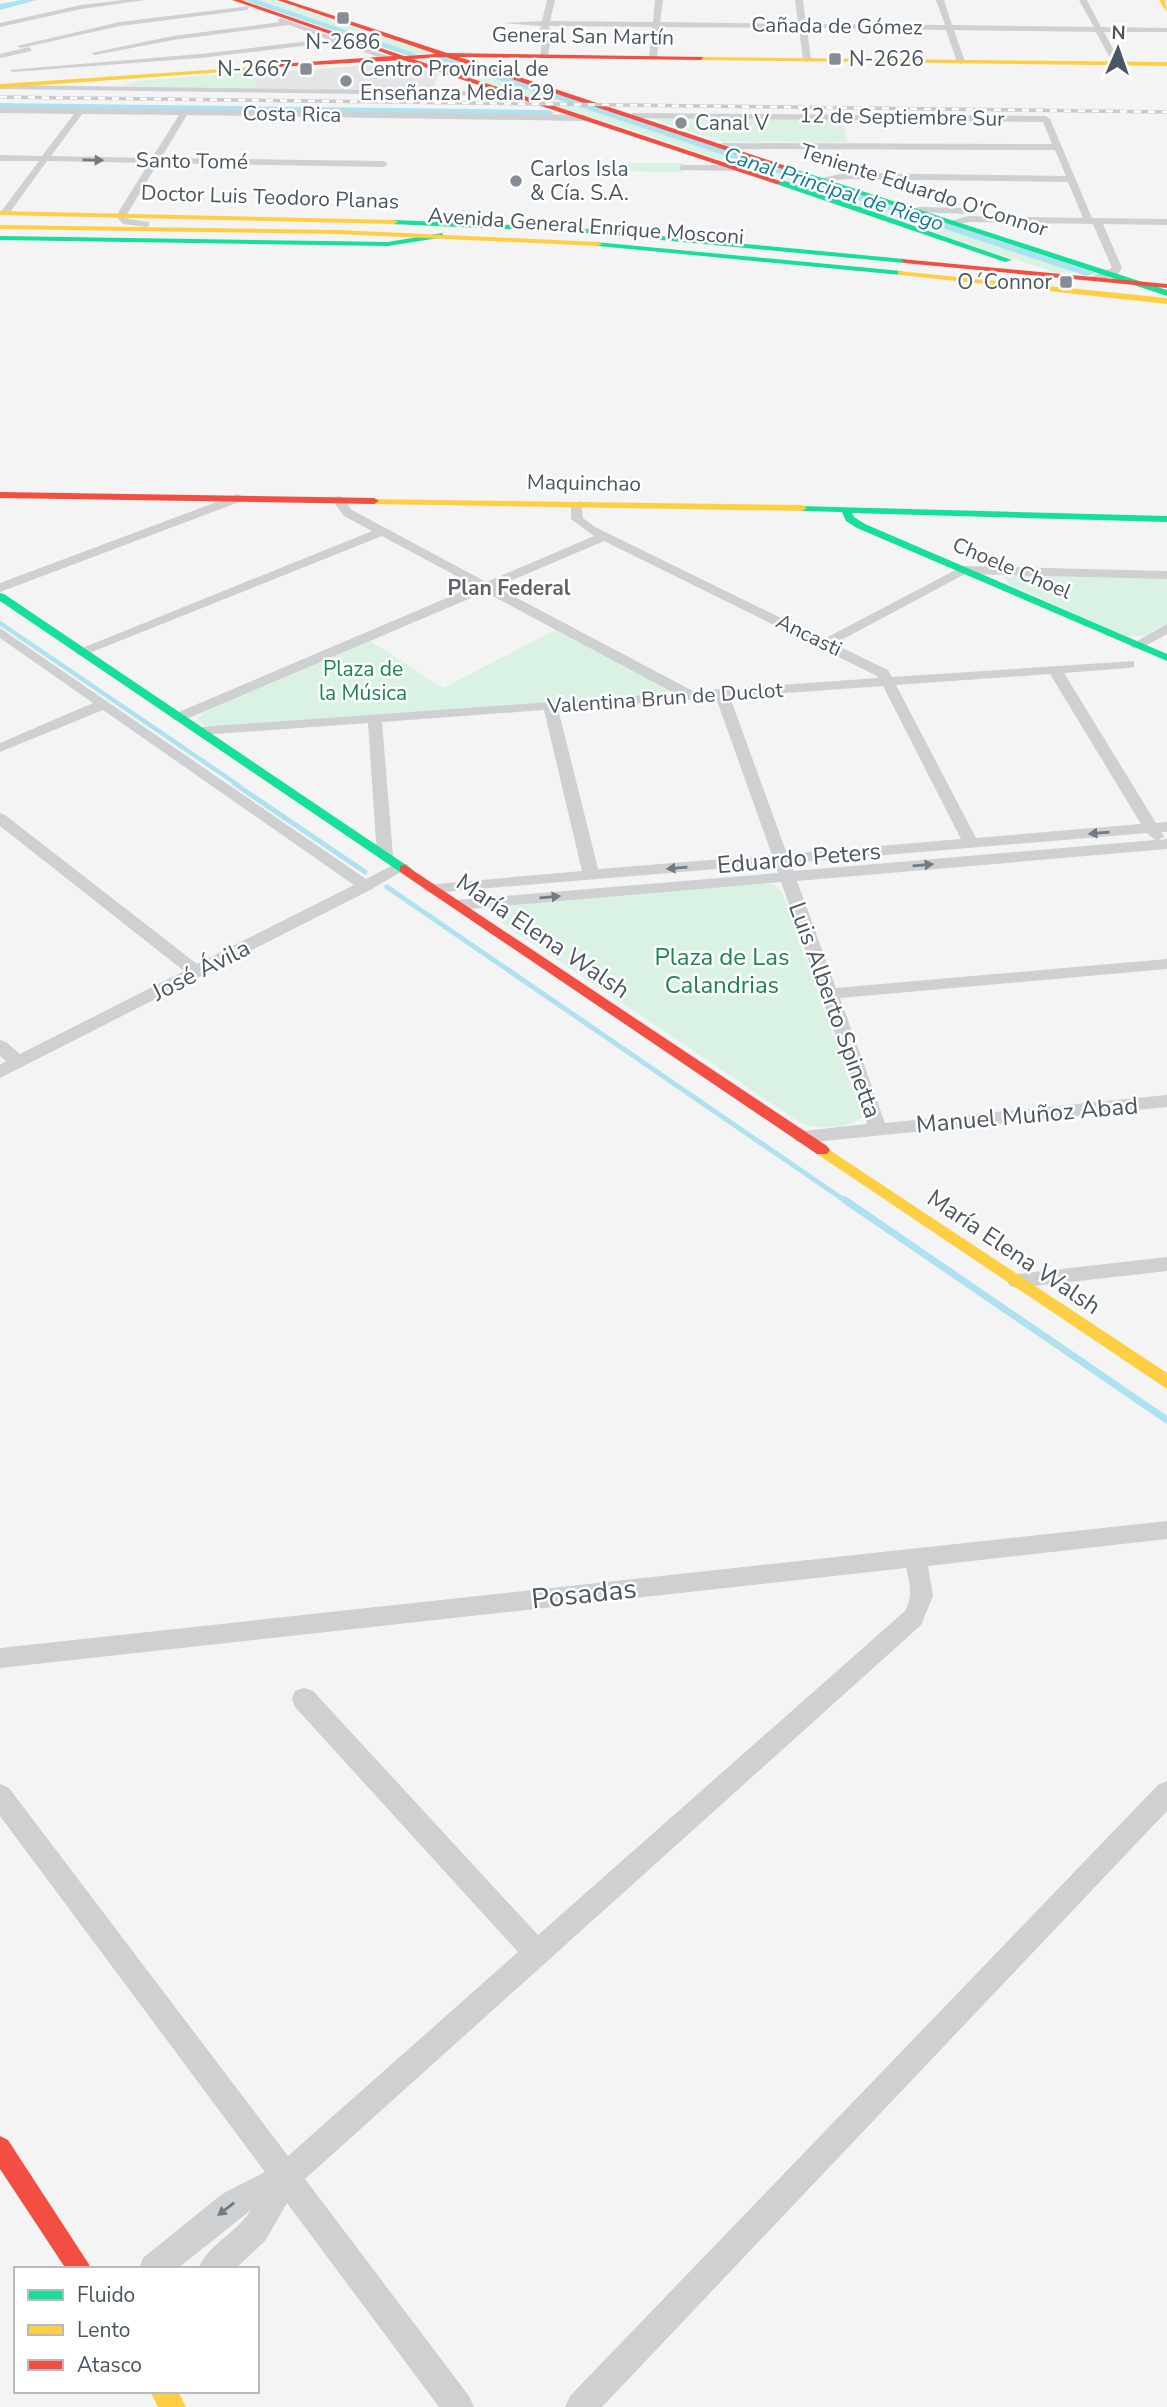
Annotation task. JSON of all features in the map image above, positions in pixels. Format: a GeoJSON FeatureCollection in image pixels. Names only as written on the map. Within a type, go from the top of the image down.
{"type":"FeatureCollection","features":[{"type":"Feature","properties":{"kind":"main road","name":"Teniente Eduardo O'Connor"},"geometry":{"type":"LineString","coordinates":[[280,0],[447,55],[475,59],[632,116],[951,222],[1102,277],[1138,284],[1167,296]]}},
{"type":"Feature","properties":{"kind":"main road"},"geometry":{"type":"LineString","coordinates":[[1162,0],[1167,9]]}},
{"type":"Feature","properties":{"kind":"main road","name":"Teniente Eduardo O'Connor"},"geometry":{"type":"LineString","coordinates":[[241,4],[737,168],[1010,266]]}},
{"type":"Feature","properties":{"kind":"main road"},"geometry":{"type":"LineString","coordinates":[[0,86],[447,55]]}},
{"type":"Feature","properties":{"kind":"main road","name":"General San Martín"},"geometry":{"type":"LineString","coordinates":[[475,59],[544,56],[1167,64]]}},
{"type":"Feature","properties":{"kind":"main road","name":"Doctor Luis Teodoro Planas"},"geometry":{"type":"LineString","coordinates":[[1,218],[121,214],[334,219],[576,230],[935,264],[1010,266],[1058,276],[1102,277]]}},
{"type":"Feature","properties":{"kind":"main road","name":"Avenida General Enrique Mosconi"},"geometry":{"type":"LineString","coordinates":[[1,218],[371,228],[548,236],[1167,296]]}},
{"type":"Feature","properties":{"kind":"main road","name":"Avenida General Enrique Mosconi"},"geometry":{"type":"LineString","coordinates":[[1,218],[442,235],[635,247],[1167,296]]}},
{"type":"Feature","properties":{"kind":"main road"},"geometry":{"type":"LineString","coordinates":[[0,238],[388,244],[442,235]]}},
{"type":"Feature","properties":{"kind":"main road"},"geometry":{"type":"LineString","coordinates":[[896,268],[912,264],[935,264]]}},
{"type":"Feature","properties":{"kind":"main road"},"geometry":{"type":"LineString","coordinates":[[1138,284],[1167,286]]}},
{"type":"Feature","properties":{"kind":"main road","name":"Maquinchao"},"geometry":{"type":"LineString","coordinates":[[0,495],[846,509],[1167,519]]}},
{"type":"Feature","properties":{"kind":"main road","name":"Choele Choel"},"geometry":{"type":"LineString","coordinates":[[846,509],[848,516],[855,522],[1167,658]]}},
{"type":"Feature","properties":{"kind":"main road","name":"María Elena Walsh"},"geometry":{"type":"LineString","coordinates":[[0,596],[1167,1381]]}},
{"type":"Feature","properties":{"kind":"main road"},"geometry":{"type":"LineString","coordinates":[[0,2148],[79,2267]]}},
{"type":"Feature","properties":{"kind":"street"},"geometry":{"type":"LineString","coordinates":[[0,25],[81,7],[142,0]]}},
{"type":"Feature","properties":{"kind":"street"},"geometry":{"type":"LineString","coordinates":[[223,0],[398,58]]}},
{"type":"Feature","properties":{"kind":"street"},"geometry":{"type":"LineString","coordinates":[[544,56],[546,23],[551,0]]}},
{"type":"Feature","properties":{"kind":"street"},"geometry":{"type":"LineString","coordinates":[[653,58],[659,0]]}},
{"type":"Feature","properties":{"kind":"street"},"geometry":{"type":"LineString","coordinates":[[799,0],[807,60]]}},
{"type":"Feature","properties":{"kind":"street"},"geometry":{"type":"LineString","coordinates":[[940,0],[961,62]]}},
{"type":"Feature","properties":{"kind":"street"},"geometry":{"type":"LineString","coordinates":[[1083,0],[1117,64]]}},
{"type":"Feature","properties":{"kind":"street"},"geometry":{"type":"LineString","coordinates":[[0,56],[120,24],[241,4]]}},
{"type":"Feature","properties":{"kind":"street"},"geometry":{"type":"LineString","coordinates":[[0,73],[173,38],[291,23]]}},
{"type":"Feature","properties":{"kind":"street","name":"Cañada de Gómez"},"geometry":{"type":"LineString","coordinates":[[507,23],[1167,30]]}},
{"type":"Feature","properties":{"kind":"street"},"geometry":{"type":"LineString","coordinates":[[13,70],[209,55],[338,40]]}},
{"type":"Feature","properties":{"kind":"street"},"geometry":{"type":"LineString","coordinates":[[122,90],[117,87],[118,84],[136,78]]}},
{"type":"Feature","properties":{"kind":"street"},"geometry":{"type":"LineString","coordinates":[[0,86],[509,94]]}},
{"type":"Feature","properties":{"kind":"street","name":"Costa Rica"},"geometry":{"type":"LineString","coordinates":[[0,110],[584,118]]}},
{"type":"Feature","properties":{"kind":"street"},"geometry":{"type":"LineString","coordinates":[[1,218],[80,111]]}},
{"type":"Feature","properties":{"kind":"street"},"geometry":{"type":"LineString","coordinates":[[146,224],[123,220],[121,214],[184,113]]}},
{"type":"Feature","properties":{"kind":"street","name":"12 de Septiembre Sur"},"geometry":{"type":"LineString","coordinates":[[632,116],[1046,119],[1058,148]]}},
{"type":"Feature","properties":{"kind":"street"},"geometry":{"type":"LineString","coordinates":[[848,117],[856,156]]}},
{"type":"Feature","properties":{"kind":"street"},"geometry":{"type":"LineString","coordinates":[[722,146],[1058,148],[1117,266],[1116,271],[1102,277]]}},
{"type":"Feature","properties":{"kind":"street","name":"Santo Tomé"},"geometry":{"type":"LineString","coordinates":[[0,158],[384,164]]}},
{"type":"Feature","properties":{"kind":"street"},"geometry":{"type":"LineString","coordinates":[[684,168],[737,168]]}},
{"type":"Feature","properties":{"kind":"street"},"geometry":{"type":"LineString","coordinates":[[822,179],[859,171],[1072,179]]}},
{"type":"Feature","properties":{"kind":"street"},"geometry":{"type":"LineString","coordinates":[[918,211],[1167,222]]}},
{"type":"Feature","properties":{"kind":"street"},"geometry":{"type":"LineString","coordinates":[[951,222],[969,219],[1091,218]]}},
{"type":"Feature","properties":{"kind":"street"},"geometry":{"type":"LineString","coordinates":[[0,587],[237,498]]}},
{"type":"Feature","properties":{"kind":"street"},"geometry":{"type":"LineString","coordinates":[[338,500],[346,511],[690,696]]}},
{"type":"Feature","properties":{"kind":"street","name":"Ancasti"},"geometry":{"type":"LineString","coordinates":[[577,504],[576,515],[580,522],[605,536],[877,669],[890,681],[971,843]]}},
{"type":"Feature","properties":{"kind":"street"},"geometry":{"type":"LineString","coordinates":[[82,651],[383,531]]}},
{"type":"Feature","properties":{"kind":"street"},"geometry":{"type":"LineString","coordinates":[[179,717],[605,536]]}},
{"type":"Feature","properties":{"kind":"street"},"geometry":{"type":"LineString","coordinates":[[826,643],[963,570],[1167,575]]}},
{"type":"Feature","properties":{"kind":"street"},"geometry":{"type":"LineString","coordinates":[[1137,645],[1167,628]]}},
{"type":"Feature","properties":{"kind":"street"},"geometry":{"type":"LineString","coordinates":[[0,632],[366,886]]}},
{"type":"Feature","properties":{"kind":"street","name":"Valentina Brun de Duclot"},"geometry":{"type":"LineString","coordinates":[[200,732],[1129,664]]}},
{"type":"Feature","properties":{"kind":"street"},"geometry":{"type":"LineString","coordinates":[[1055,670],[1159,828],[1165,847]]}},
{"type":"Feature","properties":{"kind":"street","name":"Luis Alberto Spinetta"},"geometry":{"type":"LineString","coordinates":[[722,694],[878,1129]]}},
{"type":"Feature","properties":{"kind":"street"},"geometry":{"type":"LineString","coordinates":[[0,748],[104,704]]}},
{"type":"Feature","properties":{"kind":"street"},"geometry":{"type":"LineString","coordinates":[[550,706],[591,875]]}},
{"type":"Feature","properties":{"kind":"street"},"geometry":{"type":"LineString","coordinates":[[375,719],[385,856]]}},
{"type":"Feature","properties":{"kind":"street"},"geometry":{"type":"LineString","coordinates":[[0,818],[196,972]]}},
{"type":"Feature","properties":{"kind":"street","name":"Eduardo Peters"},"geometry":{"type":"LineString","coordinates":[[431,888],[1159,828]]}},
{"type":"Feature","properties":{"kind":"street","name":"Eduardo Peters"},"geometry":{"type":"LineString","coordinates":[[457,905],[1165,847]]}},
{"type":"Feature","properties":{"kind":"street","name":"José Ávila"},"geometry":{"type":"LineString","coordinates":[[0,1073],[401,867]]}},
{"type":"Feature","properties":{"kind":"street"},"geometry":{"type":"LineString","coordinates":[[830,995],[1167,964]]}},
{"type":"Feature","properties":{"kind":"street"},"geometry":{"type":"LineString","coordinates":[[0,1046],[19,1063]]}},
{"type":"Feature","properties":{"kind":"street","name":"Manuel Muñoz Abad"},"geometry":{"type":"LineString","coordinates":[[803,1137],[1167,1101]]}},
{"type":"Feature","properties":{"kind":"street"},"geometry":{"type":"LineString","coordinates":[[1017,1281],[1167,1264]]}},
{"type":"Feature","properties":{"kind":"street","name":"Posadas"},"geometry":{"type":"LineString","coordinates":[[0,1658],[1167,1530]]}},
{"type":"Feature","properties":{"kind":"street"},"geometry":{"type":"LineString","coordinates":[[156,2267],[232,2204],[286,2177],[914,1618],[919,1610],[922,1593],[914,1558]]}},
{"type":"Feature","properties":{"kind":"street"},"geometry":{"type":"LineString","coordinates":[[304,1699],[537,1953]]}},
{"type":"Feature","properties":{"kind":"street"},"geometry":{"type":"LineString","coordinates":[[581,2407],[1167,1793]]}},
{"type":"Feature","properties":{"kind":"street"},"geometry":{"type":"LineString","coordinates":[[0,1796],[458,2407]]}},
{"type":"Feature","properties":{"kind":"street"},"geometry":{"type":"LineString","coordinates":[[215,2267],[255,2231],[286,2177]]}},
{"type":"Feature","properties":{"kind":"shaded area","name":"Centro Provincial de Enseñanza Media 29"},"geometry":{"type":"Polygon","coordinates":[[[400,63],[438,74],[433,91],[252,89],[261,73],[400,63]]]}},
{"type":"Feature","properties":{"kind":"green space"},"geometry":{"type":"Polygon","coordinates":[[[241,0],[274,0],[431,53],[406,55],[241,0]]]}},
{"type":"Feature","properties":{"kind":"green space"},"geometry":{"type":"Polygon","coordinates":[[[448,57],[1098,274],[1053,272],[617,125],[571,113],[417,59],[448,57]]]}},
{"type":"Feature","properties":{"kind":"green space"},"geometry":{"type":"Polygon","coordinates":[[[262,71],[251,91],[122,86],[137,81],[262,71]]]}},
{"type":"Feature","properties":{"kind":"green space"},"geometry":{"type":"Polygon","coordinates":[[[647,117],[842,120],[848,142],[723,142],[647,117]]]}},
{"type":"Feature","properties":{"kind":"green space"},"geometry":{"type":"Polygon","coordinates":[[[612,163],[683,163],[683,172],[612,171],[612,163]]]}},
{"type":"Feature","properties":{"kind":"green space"},"geometry":{"type":"Polygon","coordinates":[[[1010,573],[1167,576],[1167,624],[1144,636],[1126,636],[1009,584],[1004,577],[1010,573]]]}},
{"type":"Feature","properties":{"kind":"green space","name":"Plaza de la Música"},"geometry":{"type":"Polygon","coordinates":[[[557,629],[665,688],[669,693],[211,727],[197,720],[204,712],[370,641],[443,688],[557,629]]]}},
{"type":"Feature","properties":{"kind":"green space","name":"Plaza de Las Calandrias"},"geometry":{"type":"Polygon","coordinates":[[[763,883],[775,885],[782,892],[861,1112],[862,1117],[849,1124],[816,1127],[802,1124],[501,922],[495,914],[504,905],[763,883]]]}},
{"type":"Feature","properties":{"kind":"waterway","name":"Canal Principal de Riego"},"geometry":{"type":"LineString","coordinates":[[0,7],[33,0]]}},
{"type":"Feature","properties":{"kind":"waterway","name":"Canal V"},"geometry":{"type":"LineString","coordinates":[[248,0],[412,54]]}},
{"type":"Feature","properties":{"kind":"waterway","name":"Canal Principal de Riego"},"geometry":{"type":"LineString","coordinates":[[439,57],[578,104]]}},
{"type":"Feature","properties":{"kind":"waterway","name":"Canal Principal de Riego"},"geometry":{"type":"LineString","coordinates":[[578,105],[1090,273]]}},
{"type":"Feature","properties":{"kind":"waterway"},"geometry":{"type":"LineString","coordinates":[[0,106],[549,113]]}},
{"type":"Feature","properties":{"kind":"waterway"},"geometry":{"type":"LineString","coordinates":[[0,623],[238,785]]}},
{"type":"Feature","properties":{"kind":"waterway"},"geometry":{"type":"LineString","coordinates":[[235,784],[365,872]]}},
{"type":"Feature","properties":{"kind":"waterway"},"geometry":{"type":"LineString","coordinates":[[387,887],[847,1202]]}},
{"type":"Feature","properties":{"kind":"waterway"},"geometry":{"type":"LineString","coordinates":[[845,1200],[1167,1420]]}},
{"type":"Feature","properties":{"kind":"railway"},"geometry":{"type":"LineString","coordinates":[[0,97],[1167,112]]}},
{"type":"Feature","properties":{"kind":"traffic: fast"},"geometry":{"type":"LineString","coordinates":[[791,169],[1167,293]]}},
{"type":"Feature","properties":{"kind":"traffic: fast"},"geometry":{"type":"LineString","coordinates":[[779,182],[1008,260]]}},
{"type":"Feature","properties":{"kind":"traffic: fast"},"geometry":{"type":"LineString","coordinates":[[394,222],[576,230],[904,261]]}},
{"type":"Feature","properties":{"kind":"traffic: fast"},"geometry":{"type":"LineString","coordinates":[[0,238],[388,244],[442,235]]}},
{"type":"Feature","properties":{"kind":"traffic: fast"},"geometry":{"type":"LineString","coordinates":[[598,244],[901,273]]}},
{"type":"Feature","properties":{"kind":"traffic: fast"},"geometry":{"type":"LineString","coordinates":[[802,508],[1167,519]]}},
{"type":"Feature","properties":{"kind":"traffic: fast"},"geometry":{"type":"LineString","coordinates":[[846,509],[850,519],[861,526],[1167,658]]}},
{"type":"Feature","properties":{"kind":"traffic: fast"},"geometry":{"type":"LineString","coordinates":[[0,596],[405,869]]}},
{"type":"Feature","properties":{"kind":"traffic: slow"},"geometry":{"type":"LineString","coordinates":[[1162,0],[1167,9]]}},
{"type":"Feature","properties":{"kind":"traffic: slow"},"geometry":{"type":"LineString","coordinates":[[701,58],[1167,64]]}},
{"type":"Feature","properties":{"kind":"traffic: slow"},"geometry":{"type":"LineString","coordinates":[[0,86],[279,66]]}},
{"type":"Feature","properties":{"kind":"traffic: slow"},"geometry":{"type":"LineString","coordinates":[[0,213],[394,222]]}},
{"type":"Feature","properties":{"kind":"traffic: slow"},"geometry":{"type":"LineString","coordinates":[[0,227],[338,232],[598,244]]}},
{"type":"Feature","properties":{"kind":"traffic: slow"},"geometry":{"type":"LineString","coordinates":[[901,273],[1167,301]]}},
{"type":"Feature","properties":{"kind":"traffic: slow"},"geometry":{"type":"LineString","coordinates":[[374,501],[802,508]]}},
{"type":"Feature","properties":{"kind":"traffic: slow"},"geometry":{"type":"LineString","coordinates":[[822,1150],[1167,1382]]}},
{"type":"Feature","properties":{"kind":"traffic: slow"},"geometry":{"type":"LineString","coordinates":[[164,2393],[173,2407]]}},
{"type":"Feature","properties":{"kind":"traffic: jam"},"geometry":{"type":"LineString","coordinates":[[235,0],[562,112],[779,182]]}},
{"type":"Feature","properties":{"kind":"traffic: jam"},"geometry":{"type":"LineString","coordinates":[[280,0],[791,169]]}},
{"type":"Feature","properties":{"kind":"traffic: jam"},"geometry":{"type":"LineString","coordinates":[[279,66],[443,55],[701,58]]}},
{"type":"Feature","properties":{"kind":"traffic: jam"},"geometry":{"type":"LineString","coordinates":[[904,261],[1167,286]]}},
{"type":"Feature","properties":{"kind":"traffic: jam"},"geometry":{"type":"LineString","coordinates":[[0,495],[374,501]]}},
{"type":"Feature","properties":{"kind":"traffic: jam"},"geometry":{"type":"LineString","coordinates":[[405,869],[822,1150]]}},
{"type":"Feature","properties":{"kind":"traffic: jam"},"geometry":{"type":"LineString","coordinates":[[0,2148],[79,2267]]}},
{"type":"Feature","properties":{"kind":"place","name":"N-2686"},"geometry":{"type":"Point","coordinates":[343,18]}},
{"type":"Feature","properties":{"kind":"place","name":"N-2626"},"geometry":{"type":"Point","coordinates":[835,59]}},
{"type":"Feature","properties":{"kind":"place","name":"N-2667"},"geometry":{"type":"Point","coordinates":[306,69]}},
{"type":"Feature","properties":{"kind":"place","name":"Centro Provincial de Enseñanza Media 29"},"geometry":{"type":"Point","coordinates":[346,81]}},
{"type":"Feature","properties":{"kind":"place","name":"Canal V"},"geometry":{"type":"Point","coordinates":[681,123]}},
{"type":"Feature","properties":{"kind":"place","name":"Carlos Isla & Cía. S.A."},"geometry":{"type":"Point","coordinates":[516,181]}},
{"type":"Feature","properties":{"kind":"place","name":"O´Connor"},"geometry":{"type":"Point","coordinates":[1066,282]}},
{"type":"Feature","properties":{"kind":"district","name":"Plan Federal"},"geometry":{"type":"Point","coordinates":[509,588]}}]}
